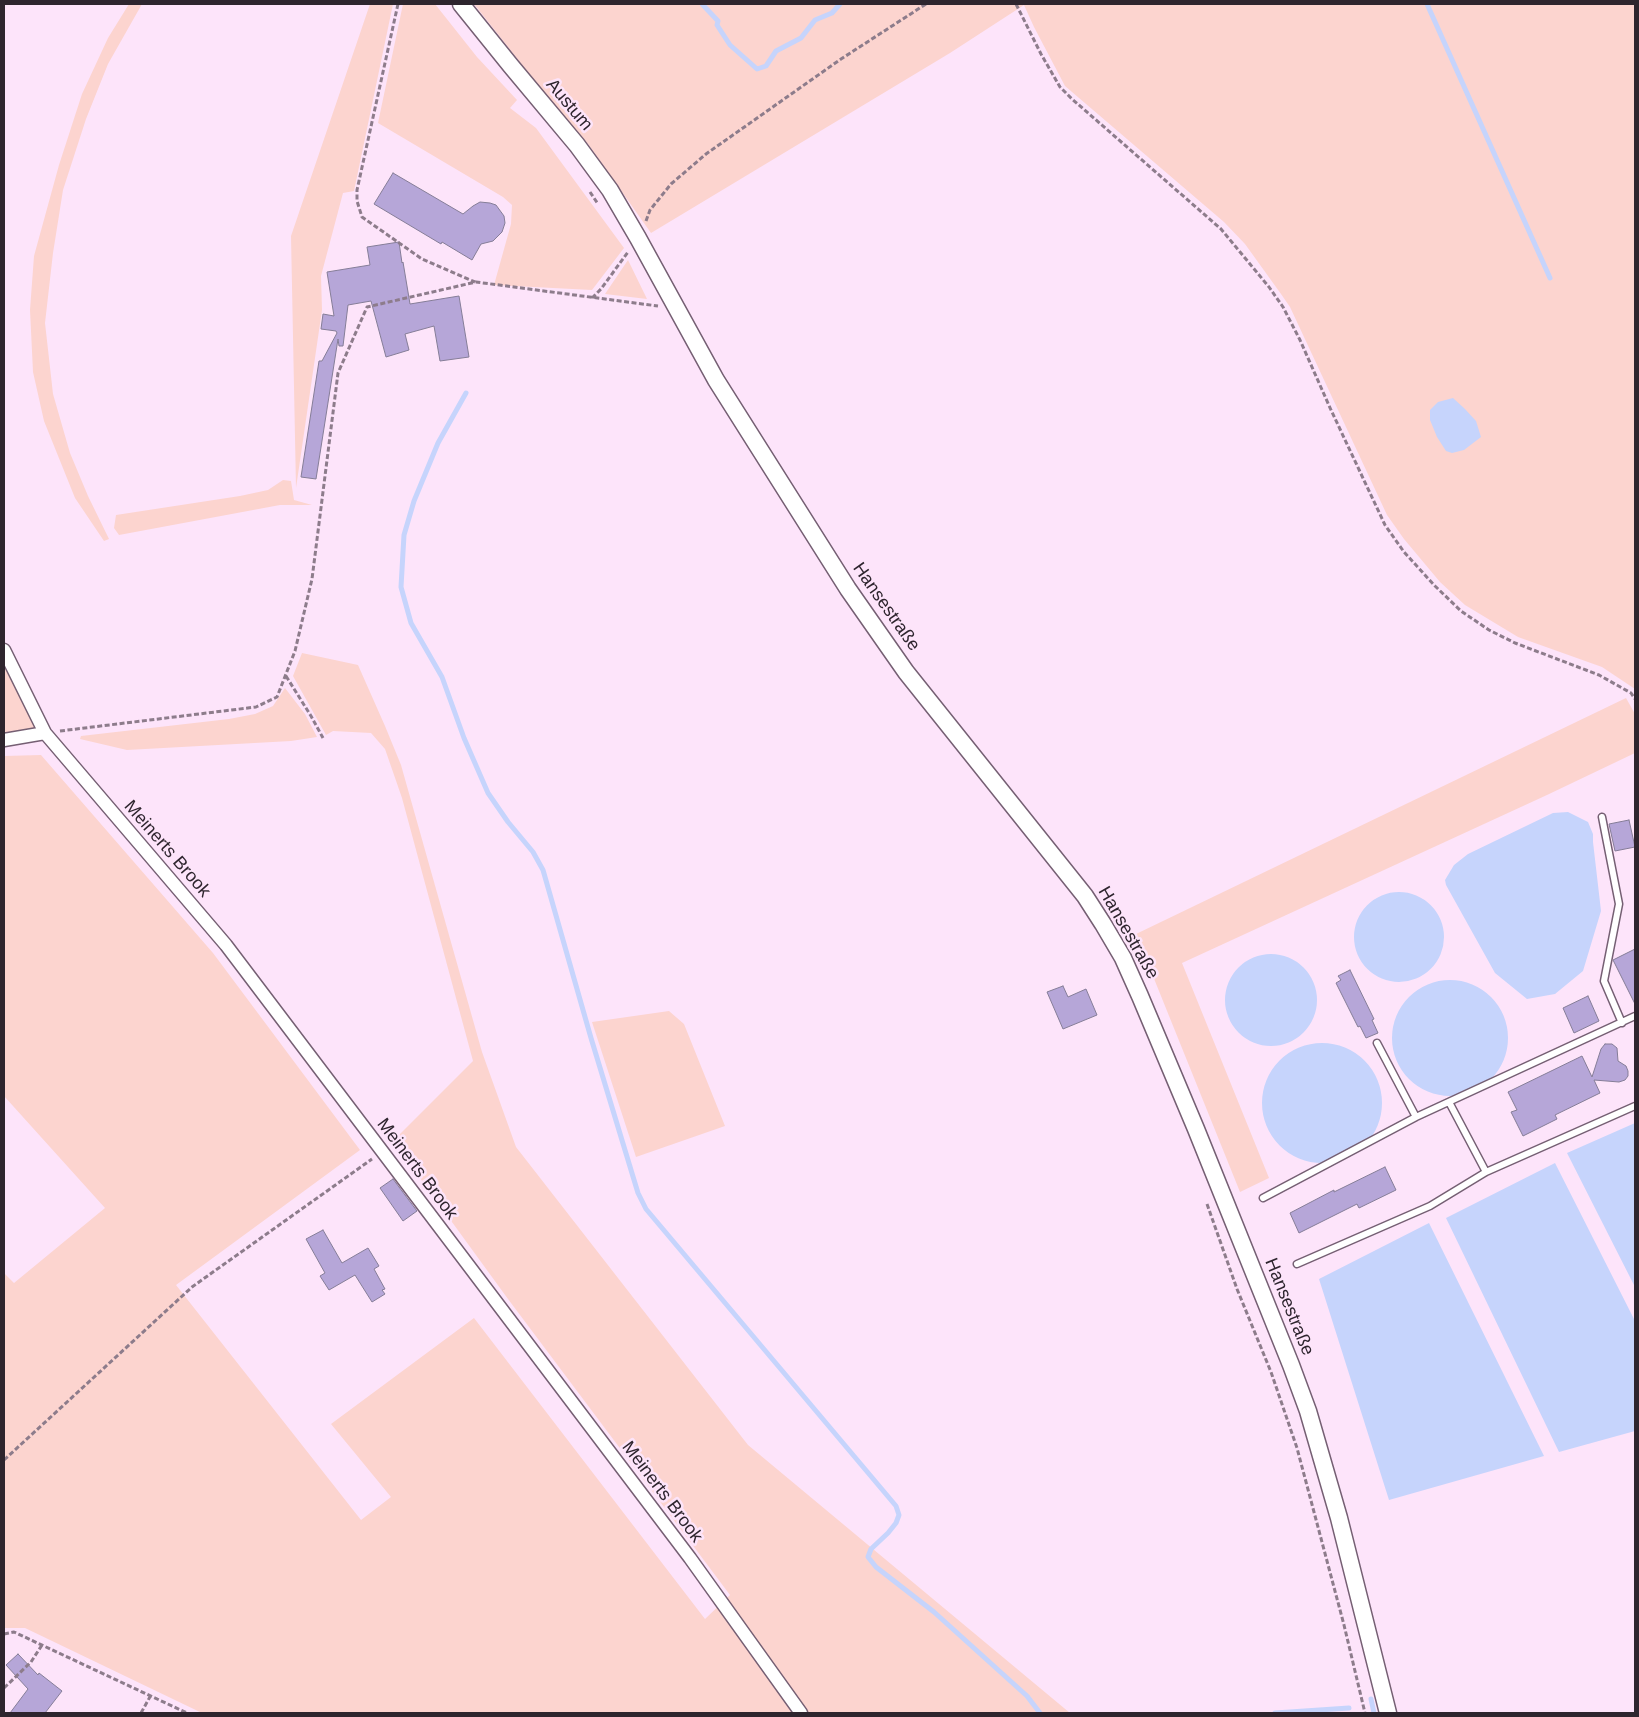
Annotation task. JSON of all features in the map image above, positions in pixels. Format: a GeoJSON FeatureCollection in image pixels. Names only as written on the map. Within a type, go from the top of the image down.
{"type":"FeatureCollection","features":[{"type":"Feature","properties":{"kind":"street","name":"Austum"},"geometry":{"type":"LineString","coordinates":[[461,4],[577,145],[610,190],[634,243]]}},
{"type":"Feature","properties":{"kind":"street","name":"Hansestraße"},"geometry":{"type":"LineString","coordinates":[[634,243],[716,380],[872,624],[906,672],[1085,896],[1123,958],[1185,1102],[1308,1410],[1339,1518],[1388,1713]]}},
{"type":"Feature","properties":{"kind":"street","name":"Meinerts Brook"},"geometry":{"type":"LineString","coordinates":[[4,650],[45,733],[226,946],[690,1558],[801,1713]]}},
{"type":"Feature","properties":{"kind":"street"},"geometry":{"type":"LineString","coordinates":[[4,740],[45,733]]}},
{"type":"Feature","properties":{"kind":"lane"},"geometry":{"type":"LineString","coordinates":[[1602,816],[1619,904],[1604,982],[1622,1022]]}},
{"type":"Feature","properties":{"kind":"lane"},"geometry":{"type":"LineString","coordinates":[[1263,1198],[1416,1117],[1635,1016]]}},
{"type":"Feature","properties":{"kind":"lane"},"geometry":{"type":"LineString","coordinates":[[1377,1043],[1416,1117]]}},
{"type":"Feature","properties":{"kind":"lane"},"geometry":{"type":"LineString","coordinates":[[1449,1102],[1486,1172]]}},
{"type":"Feature","properties":{"kind":"lane"},"geometry":{"type":"LineString","coordinates":[[1297,1264],[1430,1206],[1486,1172],[1635,1106]]}},
{"type":"Feature","properties":{"kind":"path"},"geometry":{"type":"LineString","coordinates":[[398,4],[360,181],[357,202],[362,217],[422,259],[476,282],[658,306]]}},
{"type":"Feature","properties":{"kind":"path"},"geometry":{"type":"LineString","coordinates":[[592,298],[601,289],[634,243],[650,210],[671,184],[706,154],[841,59],[926,4]]}},
{"type":"Feature","properties":{"kind":"path"},"geometry":{"type":"LineString","coordinates":[[1016,4],[1060,88],[1221,229],[1269,287],[1283,307],[1300,340],[1385,525],[1404,552],[1461,612],[1489,630],[1515,643],[1599,675],[1630,693],[1635,699]]}},
{"type":"Feature","properties":{"kind":"path"},"geometry":{"type":"LineString","coordinates":[[634,243],[634,258]]}},
{"type":"Feature","properties":{"kind":"path"},"geometry":{"type":"LineString","coordinates":[[45,733],[256,707],[277,697],[295,651],[312,579],[338,373],[367,308],[476,282]]}},
{"type":"Feature","properties":{"kind":"path"},"geometry":{"type":"LineString","coordinates":[[654,298],[661,314]]}},
{"type":"Feature","properties":{"kind":"path"},"geometry":{"type":"LineString","coordinates":[[286,675],[323,738]]}},
{"type":"Feature","properties":{"kind":"path"},"geometry":{"type":"LineString","coordinates":[[4,1460],[192,1286],[382,1152]]}},
{"type":"Feature","properties":{"kind":"path"},"geometry":{"type":"LineString","coordinates":[[1204,1195],[1271,1372],[1297,1448],[1344,1625],[1365,1713]]}},
{"type":"Feature","properties":{"kind":"path"},"geometry":{"type":"LineString","coordinates":[[4,1634],[14,1632],[187,1713]]}},
{"type":"Feature","properties":{"kind":"path"},"geometry":{"type":"LineString","coordinates":[[4,1688],[31,1662],[42,1645]]}},
{"type":"Feature","properties":{"kind":"path"},"geometry":{"type":"LineString","coordinates":[[141,1713],[151,1695]]}},
{"type":"Feature","properties":{"kind":"shaded area"},"geometry":{"type":"Polygon","coordinates":[[[129,4],[142,4],[108,64],[86,119],[63,190],[45,323],[53,394],[70,453],[109,539],[104,541],[75,498],[44,421],[33,372],[30,310],[34,256],[59,165],[82,94],[108,38],[129,4]]]}},
{"type":"Feature","properties":{"kind":"shaded area"},"geometry":{"type":"Polygon","coordinates":[[[370,4],[393,4],[354,191],[343,193],[321,276],[322,310],[296,488],[291,236],[370,4]]]}},
{"type":"Feature","properties":{"kind":"shaded area"},"geometry":{"type":"Polygon","coordinates":[[[403,4],[435,4],[477,57],[517,100],[510,108],[536,128],[624,248],[592,290],[494,285],[511,224],[512,205],[503,197],[378,123],[403,4]]]}},
{"type":"Feature","properties":{"kind":"shaded area"},"geometry":{"type":"Polygon","coordinates":[[[474,4],[1635,4],[1635,689],[1602,667],[1518,637],[1465,605],[1440,582],[1404,539],[1387,515],[1290,307],[1245,244],[1224,222],[1065,86],[1024,5],[950,53],[651,233],[588,144],[545,94],[474,4]]]}},
{"type":"Feature","properties":{"kind":"shaded area"},"geometry":{"type":"Polygon","coordinates":[[[628,260],[647,299],[605,294],[628,260]]]}},
{"type":"Feature","properties":{"kind":"shaded area"},"geometry":{"type":"Polygon","coordinates":[[[283,480],[291,481],[294,500],[312,505],[280,505],[119,535],[114,528],[116,515],[240,496],[268,490],[283,480]]]}},
{"type":"Feature","properties":{"kind":"shaded area"},"geometry":{"type":"Polygon","coordinates":[[[4,650],[45,733],[4,740],[4,650]]]}},
{"type":"Feature","properties":{"kind":"shaded area"},"geometry":{"type":"Polygon","coordinates":[[[302,653],[358,665],[385,726],[401,765],[482,1052],[516,1147],[748,1445],[1070,1713],[202,1713],[25,1628],[4,1628],[4,1273],[14,1283],[105,1208],[4,1096],[4,756],[41,755],[213,953],[360,1150],[176,1285],[361,1520],[391,1497],[331,1424],[474,1318],[705,1619],[730,1595],[508,1299],[393,1141],[473,1061],[402,798],[385,749],[371,733],[333,731],[326,735],[293,676],[302,653]]]}},
{"type":"Feature","properties":{"kind":"shaded area"},"geometry":{"type":"Polygon","coordinates":[[[285,688],[305,714],[317,737],[291,741],[127,750],[80,739],[81,736],[229,719],[255,714],[273,706],[285,688]]]}},
{"type":"Feature","properties":{"kind":"shaded area"},"geometry":{"type":"Polygon","coordinates":[[[1626,698],[1635,714],[1635,753],[1182,963],[1269,1178],[1240,1192],[1136,934],[1626,698]]]}},
{"type":"Feature","properties":{"kind":"shaded area"},"geometry":{"type":"Polygon","coordinates":[[[669,1011],[684,1024],[725,1126],[636,1157],[592,1022],[669,1011]]]}},
{"type":"Feature","properties":{"kind":"water"},"geometry":{"type":"Polygon","coordinates":[[[1453,398],[1476,421],[1481,437],[1464,450],[1452,453],[1446,451],[1437,437],[1430,420],[1430,410],[1438,402],[1453,398]]]}},
{"type":"Feature","properties":{"kind":"water"},"geometry":{"type":"Polygon","coordinates":[[[1568,812],[1588,822],[1593,834],[1601,911],[1583,971],[1555,994],[1527,999],[1495,973],[1445,880],[1454,865],[1468,854],[1553,813],[1568,812]]]}},
{"type":"Feature","properties":{"kind":"water"},"geometry":{"type":"Polygon","coordinates":[[[1399,892],[1416,895],[1431,905],[1441,920],[1444,937],[1441,954],[1431,969],[1416,979],[1399,982],[1382,979],[1367,969],[1357,954],[1354,937],[1357,920],[1367,905],[1382,895],[1399,892]]]}},
{"type":"Feature","properties":{"kind":"water"},"geometry":{"type":"Polygon","coordinates":[[[1262,954],[1280,954],[1297,961],[1310,974],[1317,991],[1317,1009],[1310,1026],[1297,1039],[1280,1046],[1262,1046],[1245,1039],[1232,1026],[1225,1009],[1225,991],[1232,974],[1245,961],[1262,954]]]}},
{"type":"Feature","properties":{"kind":"water"},"geometry":{"type":"Polygon","coordinates":[[[1450,980],[1472,984],[1491,997],[1504,1016],[1508,1038],[1504,1060],[1491,1079],[1472,1092],[1450,1096],[1428,1092],[1409,1079],[1396,1060],[1392,1038],[1396,1016],[1409,997],[1428,984],[1450,980]]]}},
{"type":"Feature","properties":{"kind":"water"},"geometry":{"type":"Polygon","coordinates":[[[1322,1043],[1334,1044],[1345,1048],[1355,1053],[1364,1061],[1372,1070],[1377,1080],[1381,1091],[1381,1115],[1377,1126],[1372,1136],[1364,1145],[1355,1153],[1345,1158],[1334,1162],[1322,1163],[1310,1162],[1299,1158],[1289,1153],[1280,1145],[1272,1136],[1267,1126],[1263,1115],[1262,1103],[1263,1091],[1267,1080],[1272,1070],[1280,1061],[1289,1053],[1299,1048],[1310,1044],[1322,1043]]]}},
{"type":"Feature","properties":{"kind":"water"},"geometry":{"type":"Polygon","coordinates":[[[1635,1123],[1635,1287],[1567,1153],[1635,1123]]]}},
{"type":"Feature","properties":{"kind":"water"},"geometry":{"type":"Polygon","coordinates":[[[1555,1163],[1635,1321],[1635,1431],[1559,1452],[1446,1218],[1555,1163]]]}},
{"type":"Feature","properties":{"kind":"water"},"geometry":{"type":"Polygon","coordinates":[[[1429,1223],[1544,1456],[1389,1500],[1319,1279],[1429,1223]]]}},
{"type":"Feature","properties":{"kind":"building"},"geometry":{"type":"Polygon","coordinates":[[[393,173],[463,214],[480,202],[496,205],[504,216],[505,223],[502,232],[493,241],[481,244],[472,260],[442,242],[441,244],[374,204],[393,173]]]}},
{"type":"Feature","properties":{"kind":"building"},"geometry":{"type":"Polygon","coordinates":[[[399,242],[410,304],[459,296],[469,357],[440,361],[434,326],[405,334],[409,350],[386,357],[371,301],[348,305],[343,346],[339,346],[338,339],[316,479],[301,477],[319,361],[322,361],[337,333],[336,331],[321,329],[323,314],[334,316],[327,272],[370,265],[367,247],[399,242]]]}},
{"type":"Feature","properties":{"kind":"building"},"geometry":{"type":"Polygon","coordinates":[[[1629,820],[1635,847],[1615,851],[1609,824],[1629,820]]]}},
{"type":"Feature","properties":{"kind":"building"},"geometry":{"type":"Polygon","coordinates":[[[1635,949],[1635,1004],[1613,960],[1635,949]]]}},
{"type":"Feature","properties":{"kind":"building"},"geometry":{"type":"Polygon","coordinates":[[[1350,970],[1374,1019],[1372,1020],[1378,1033],[1366,1038],[1360,1026],[1358,1027],[1336,983],[1341,980],[1338,976],[1350,970]]]}},
{"type":"Feature","properties":{"kind":"building"},"geometry":{"type":"Polygon","coordinates":[[[1063,986],[1068,997],[1086,989],[1097,1015],[1063,1029],[1047,992],[1063,986]]]}},
{"type":"Feature","properties":{"kind":"building"},"geometry":{"type":"Polygon","coordinates":[[[1588,996],[1599,1021],[1574,1033],[1563,1008],[1588,996]]]}},
{"type":"Feature","properties":{"kind":"building"},"geometry":{"type":"Polygon","coordinates":[[[1605,1044],[1612,1044],[1617,1048],[1618,1061],[1626,1066],[1628,1071],[1628,1076],[1625,1080],[1619,1082],[1594,1080],[1600,1093],[1555,1115],[1557,1119],[1523,1136],[1511,1112],[1517,1110],[1508,1092],[1582,1056],[1592,1077],[1601,1049],[1605,1044]]]}},
{"type":"Feature","properties":{"kind":"building"},"geometry":{"type":"Polygon","coordinates":[[[1385,1167],[1396,1190],[1359,1208],[1357,1204],[1299,1233],[1290,1213],[1334,1190],[1334,1192],[1385,1167]]]}},
{"type":"Feature","properties":{"kind":"building"},"geometry":{"type":"Polygon","coordinates":[[[393,1179],[417,1211],[403,1221],[380,1188],[393,1179]]]}},
{"type":"Feature","properties":{"kind":"building"},"geometry":{"type":"Polygon","coordinates":[[[323,1230],[342,1263],[368,1248],[379,1266],[374,1269],[385,1289],[382,1290],[385,1294],[372,1302],[355,1275],[329,1290],[320,1276],[325,1273],[306,1239],[323,1230]]]}},
{"type":"Feature","properties":{"kind":"building"},"geometry":{"type":"Polygon","coordinates":[[[18,1654],[38,1675],[39,1673],[62,1691],[45,1713],[10,1713],[28,1689],[6,1665],[18,1654]]]}},
{"type":"Feature","properties":{"kind":"waterway"},"geometry":{"type":"LineString","coordinates":[[702,4],[718,21],[717,25],[730,45],[757,69],[766,66],[776,51],[801,38],[815,20],[832,13],[840,4]]}},
{"type":"Feature","properties":{"kind":"waterway"},"geometry":{"type":"LineString","coordinates":[[1427,4],[1550,278]]}},
{"type":"Feature","properties":{"kind":"waterway"},"geometry":{"type":"LineString","coordinates":[[466,393],[438,443],[414,501],[404,535],[401,587],[411,623],[442,677],[464,738],[488,793],[508,822],[533,852],[543,870],[638,1193],[646,1209],[896,1506],[899,1515],[896,1523],[871,1549],[868,1557],[876,1567],[934,1612],[1027,1696],[1040,1713]]}},
{"type":"Feature","properties":{"kind":"waterway"},"geometry":{"type":"LineString","coordinates":[[1371,1699],[1374,1713]]}},
{"type":"Feature","properties":{"kind":"waterway"},"geometry":{"type":"LineString","coordinates":[[1275,1713],[1349,1708]]}}]}
